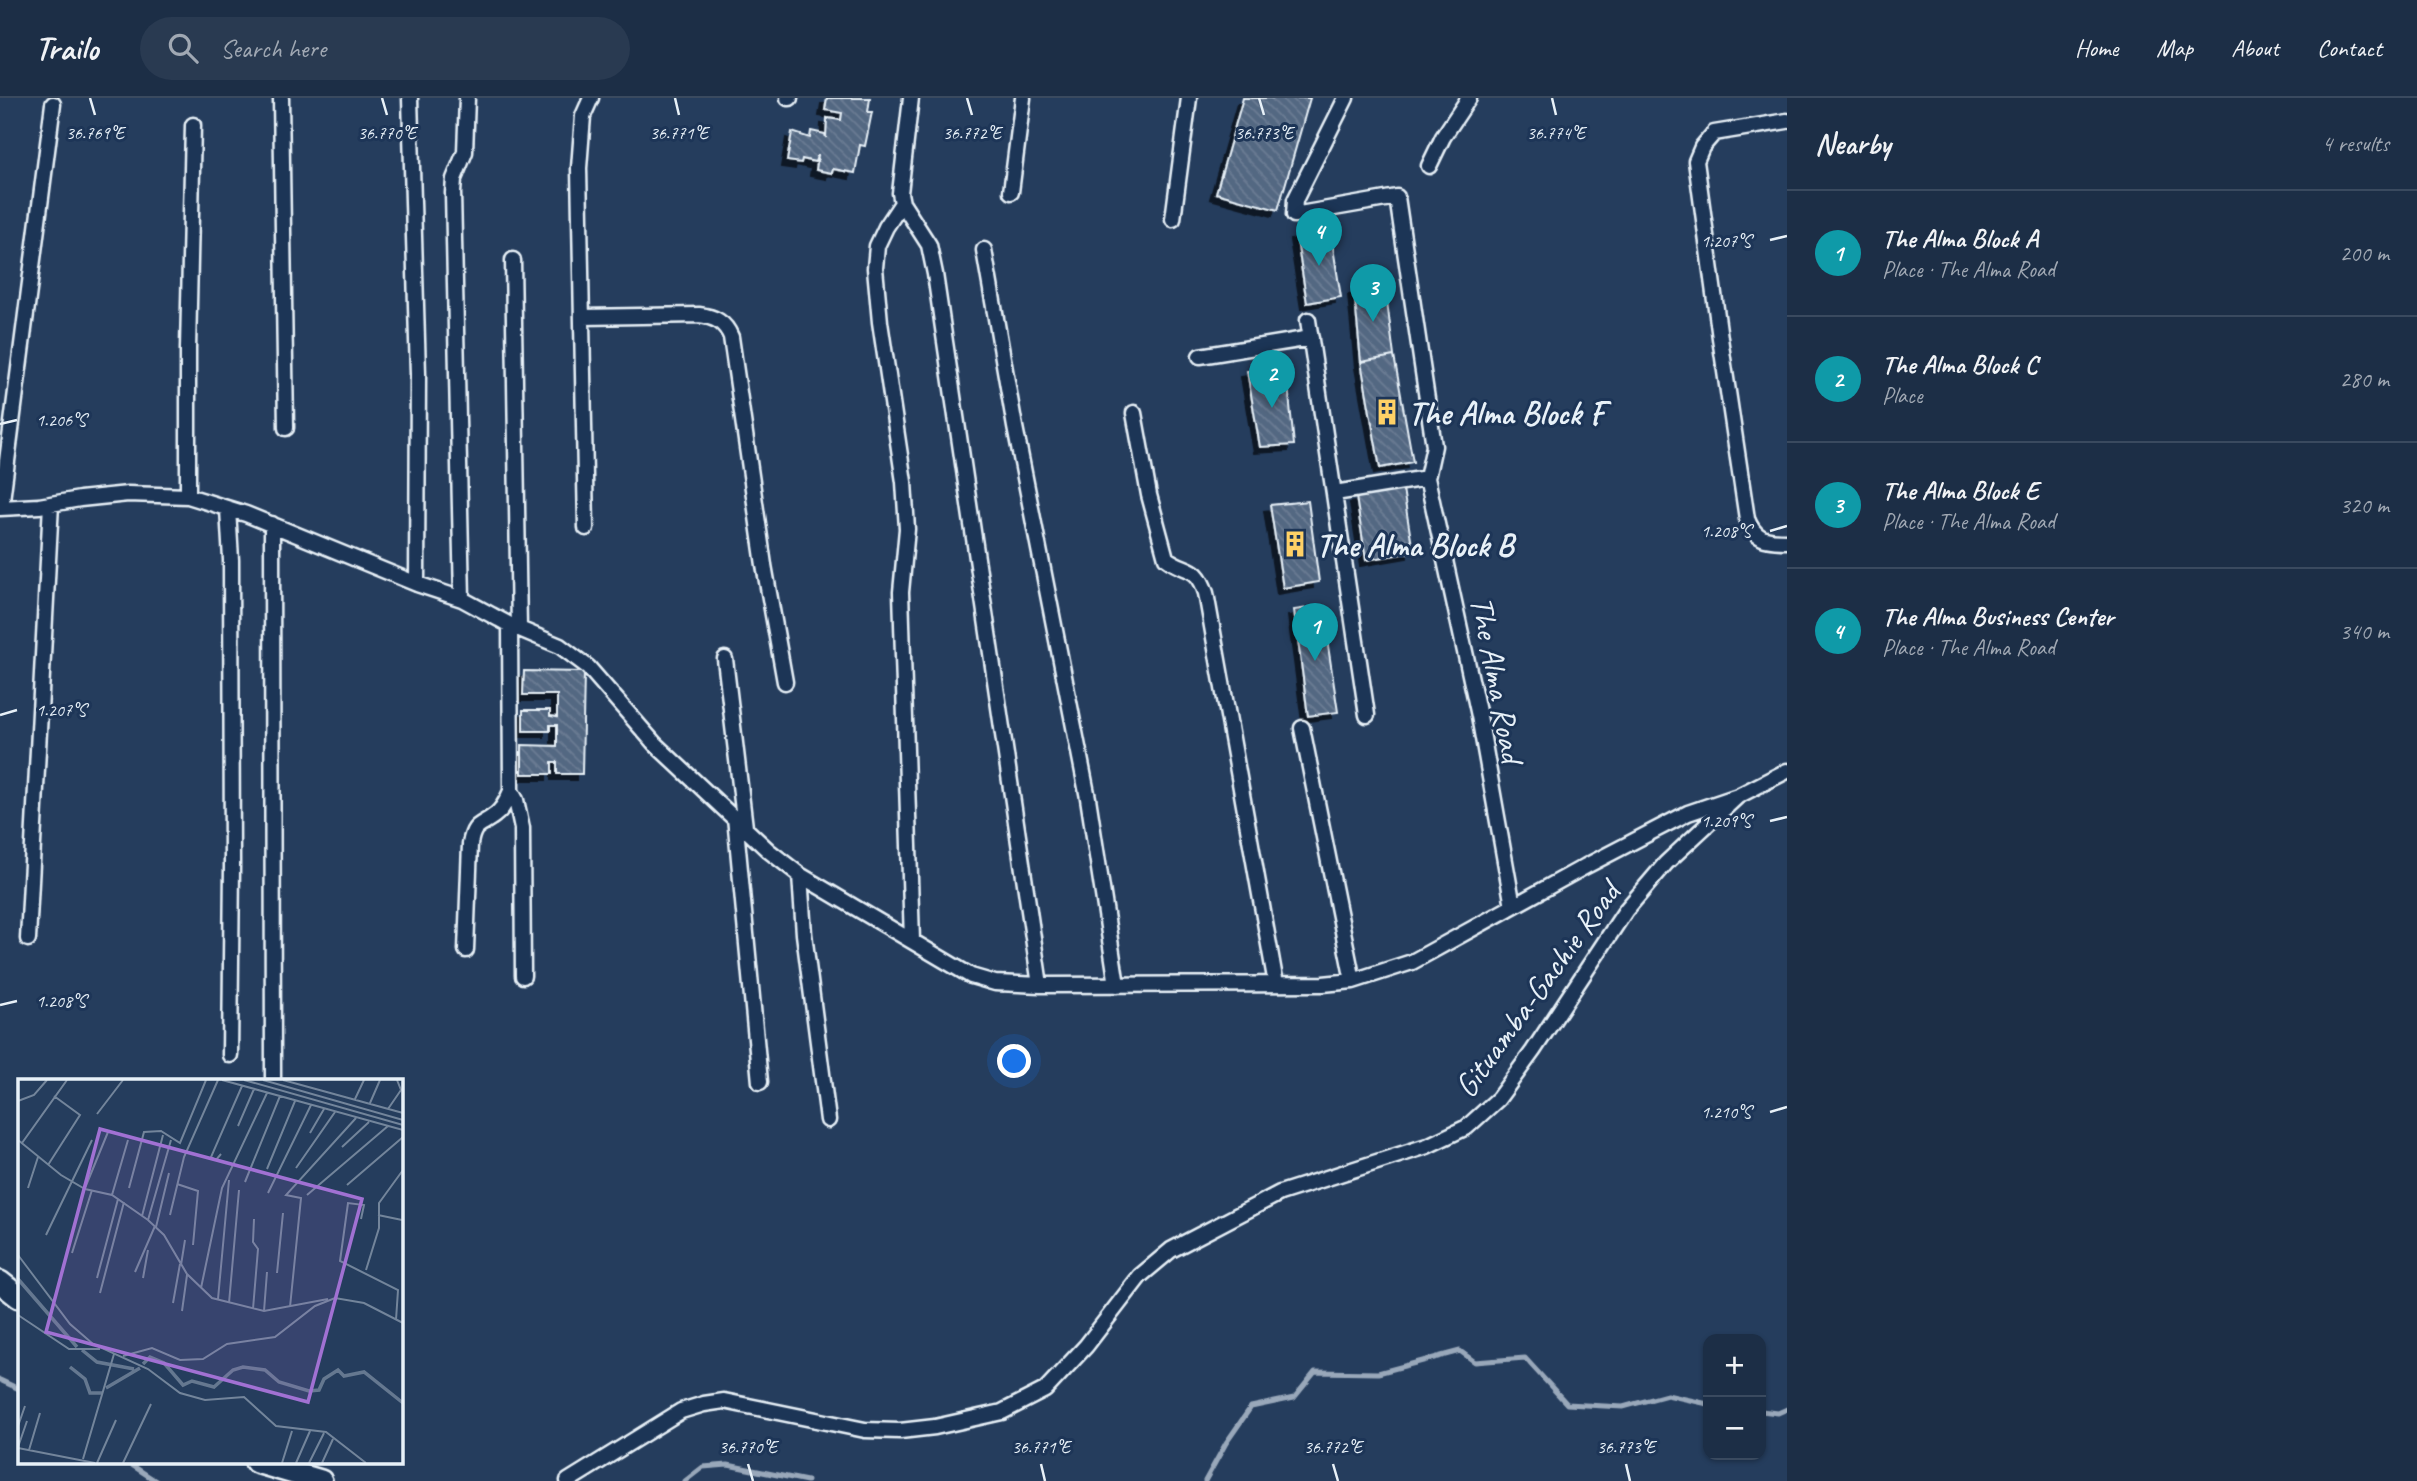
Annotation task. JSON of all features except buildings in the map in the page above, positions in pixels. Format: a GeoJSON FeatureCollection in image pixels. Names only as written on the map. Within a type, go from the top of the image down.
{"type":"FeatureCollection","features":[{"type":"Feature","properties":{"kind":"main road"},"geometry":{"type":"LineString","coordinates":[[0,1282],[18,1296]]}},
{"type":"Feature","properties":{"kind":"main road"},"geometry":{"type":"LineString","coordinates":[[263,1464],[321,1481]]}},
{"type":"Feature","properties":{"kind":"street"},"geometry":{"type":"LineString","coordinates":[[281,98],[286,428]]}},
{"type":"Feature","properties":{"kind":"street"},"geometry":{"type":"LineString","coordinates":[[410,98],[418,374],[417,584]]}},
{"type":"Feature","properties":{"kind":"street"},"geometry":{"type":"LineString","coordinates":[[461,598],[453,193],[454,179],[465,152],[467,98]]}},
{"type":"Feature","properties":{"kind":"street"},"geometry":{"type":"LineString","coordinates":[[586,528],[579,169],[583,116],[591,98]]}},
{"type":"Feature","properties":{"kind":"street"},"geometry":{"type":"LineString","coordinates":[[911,98],[901,177],[902,203],[920,227],[931,255],[1040,985]]}},
{"type":"Feature","properties":{"kind":"street"},"geometry":{"type":"LineString","coordinates":[[1011,192],[1023,98]]}},
{"type":"Feature","properties":{"kind":"street"},"geometry":{"type":"LineString","coordinates":[[1173,219],[1189,98]]}},
{"type":"Feature","properties":{"kind":"street","name":"The Alma Road"},"geometry":{"type":"LineString","coordinates":[[1346,98],[1295,200],[1294,215],[1397,197],[1434,446],[1427,478],[1479,716],[1513,906]]}},
{"type":"Feature","properties":{"kind":"street"},"geometry":{"type":"LineString","coordinates":[[1429,166],[1443,137],[1469,98]]}},
{"type":"Feature","properties":{"kind":"street"},"geometry":{"type":"LineString","coordinates":[[53,104],[0,508],[128,494],[188,496],[272,524],[417,584],[461,598],[514,627],[560,646],[588,667],[655,744],[769,851],[800,875],[971,976],[996,983],[1040,985],[1324,984],[1353,981],[1412,961],[1688,813],[1738,796]]}},
{"type":"Feature","properties":{"kind":"street"},"geometry":{"type":"LineString","coordinates":[[1787,121],[1714,133],[1702,147],[1696,160],[1747,519],[1751,531],[1760,538],[1787,541]]}},
{"type":"Feature","properties":{"kind":"street"},"geometry":{"type":"LineString","coordinates":[[188,496],[193,125]]}},
{"type":"Feature","properties":{"kind":"street"},"geometry":{"type":"LineString","coordinates":[[902,203],[877,246],[875,268],[880,323],[904,482],[907,528],[901,592],[912,941]]}},
{"type":"Feature","properties":{"kind":"street"},"geometry":{"type":"LineString","coordinates":[[984,250],[1017,440],[1088,799],[1117,985]]}},
{"type":"Feature","properties":{"kind":"street"},"geometry":{"type":"LineString","coordinates":[[466,950],[472,832],[479,823],[494,816],[511,791],[514,627],[513,260]]}},
{"type":"Feature","properties":{"kind":"street"},"geometry":{"type":"LineString","coordinates":[[583,317],[699,315],[712,317],[727,328],[731,337],[764,565],[785,682]]}},
{"type":"Feature","properties":{"kind":"street"},"geometry":{"type":"LineString","coordinates":[[1308,320],[1367,715]]}},
{"type":"Feature","properties":{"kind":"street"},"geometry":{"type":"LineString","coordinates":[[1200,356],[1311,338]]}},
{"type":"Feature","properties":{"kind":"street"},"geometry":{"type":"LineString","coordinates":[[1135,413],[1149,495],[1164,552],[1173,564],[1196,572],[1206,593],[1276,984]]}},
{"type":"Feature","properties":{"kind":"street"},"geometry":{"type":"LineString","coordinates":[[1335,493],[1427,478]]}},
{"type":"Feature","properties":{"kind":"street"},"geometry":{"type":"LineString","coordinates":[[28,939],[51,504]]}},
{"type":"Feature","properties":{"kind":"street"},"geometry":{"type":"LineString","coordinates":[[228,509],[231,560],[230,1055]]}},
{"type":"Feature","properties":{"kind":"street"},"geometry":{"type":"LineString","coordinates":[[272,524],[273,1079]]}},
{"type":"Feature","properties":{"kind":"street"},"geometry":{"type":"LineString","coordinates":[[724,659],[740,822],[760,1082]]}},
{"type":"Feature","properties":{"kind":"street"},"geometry":{"type":"LineString","coordinates":[[1302,728],[1353,981]]}},
{"type":"Feature","properties":{"kind":"street","name":"Gituamba-Gachie Road"},"geometry":{"type":"LineString","coordinates":[[568,1481],[681,1411],[704,1404],[724,1401],[865,1430],[900,1431],[935,1427],[1002,1412],[1045,1390],[1086,1346],[1140,1276],[1171,1250],[1280,1193],[1427,1146],[1467,1127],[1498,1099],[1626,910],[1666,863],[1738,796],[1787,771]]}},
{"type":"Feature","properties":{"kind":"street"},"geometry":{"type":"LineString","coordinates":[[511,791],[516,800],[522,828],[523,976]]}},
{"type":"Feature","properties":{"kind":"street"},"geometry":{"type":"LineString","coordinates":[[800,875],[807,960],[828,1120]]}},
{"type":"Feature","properties":{"kind":"waterway"},"geometry":{"type":"LineString","coordinates":[[1205,1481],[1226,1443],[1251,1407],[1294,1398],[1315,1372],[1378,1373],[1460,1351],[1475,1362],[1525,1358],[1567,1404],[1623,1407],[1667,1395],[1703,1403]]}},
{"type":"Feature","properties":{"kind":"waterway"},"geometry":{"type":"LineString","coordinates":[[0,1380],[18,1389]]}},
{"type":"Feature","properties":{"kind":"waterway"},"geometry":{"type":"LineString","coordinates":[[1766,1412],[1778,1413],[1787,1409]]}},
{"type":"Feature","properties":{"kind":"waterway"},"geometry":{"type":"LineString","coordinates":[[130,1464],[156,1481]]}},
{"type":"Feature","properties":{"kind":"waterway"},"geometry":{"type":"LineString","coordinates":[[685,1481],[703,1467],[728,1465],[807,1481]]}},
{"type":"Feature","properties":{"kind":"place","name":"The Alma Business Center"},"geometry":{"type":"Point","coordinates":[1319,266]}},
{"type":"Feature","properties":{"kind":"place","name":"The Alma Block E"},"geometry":{"type":"Point","coordinates":[1373,322]}},
{"type":"Feature","properties":{"kind":"place","name":"The Alma Block C"},"geometry":{"type":"Point","coordinates":[1272,408]}},
{"type":"Feature","properties":{"kind":"place","name":"The Alma Block F"},"geometry":{"type":"Point","coordinates":[1387,412]}},
{"type":"Feature","properties":{"kind":"place","name":"The Alma Block B"},"geometry":{"type":"Point","coordinates":[1295,544]}},
{"type":"Feature","properties":{"kind":"place","name":"The Alma Block A"},"geometry":{"type":"Point","coordinates":[1315,661]}}]}
